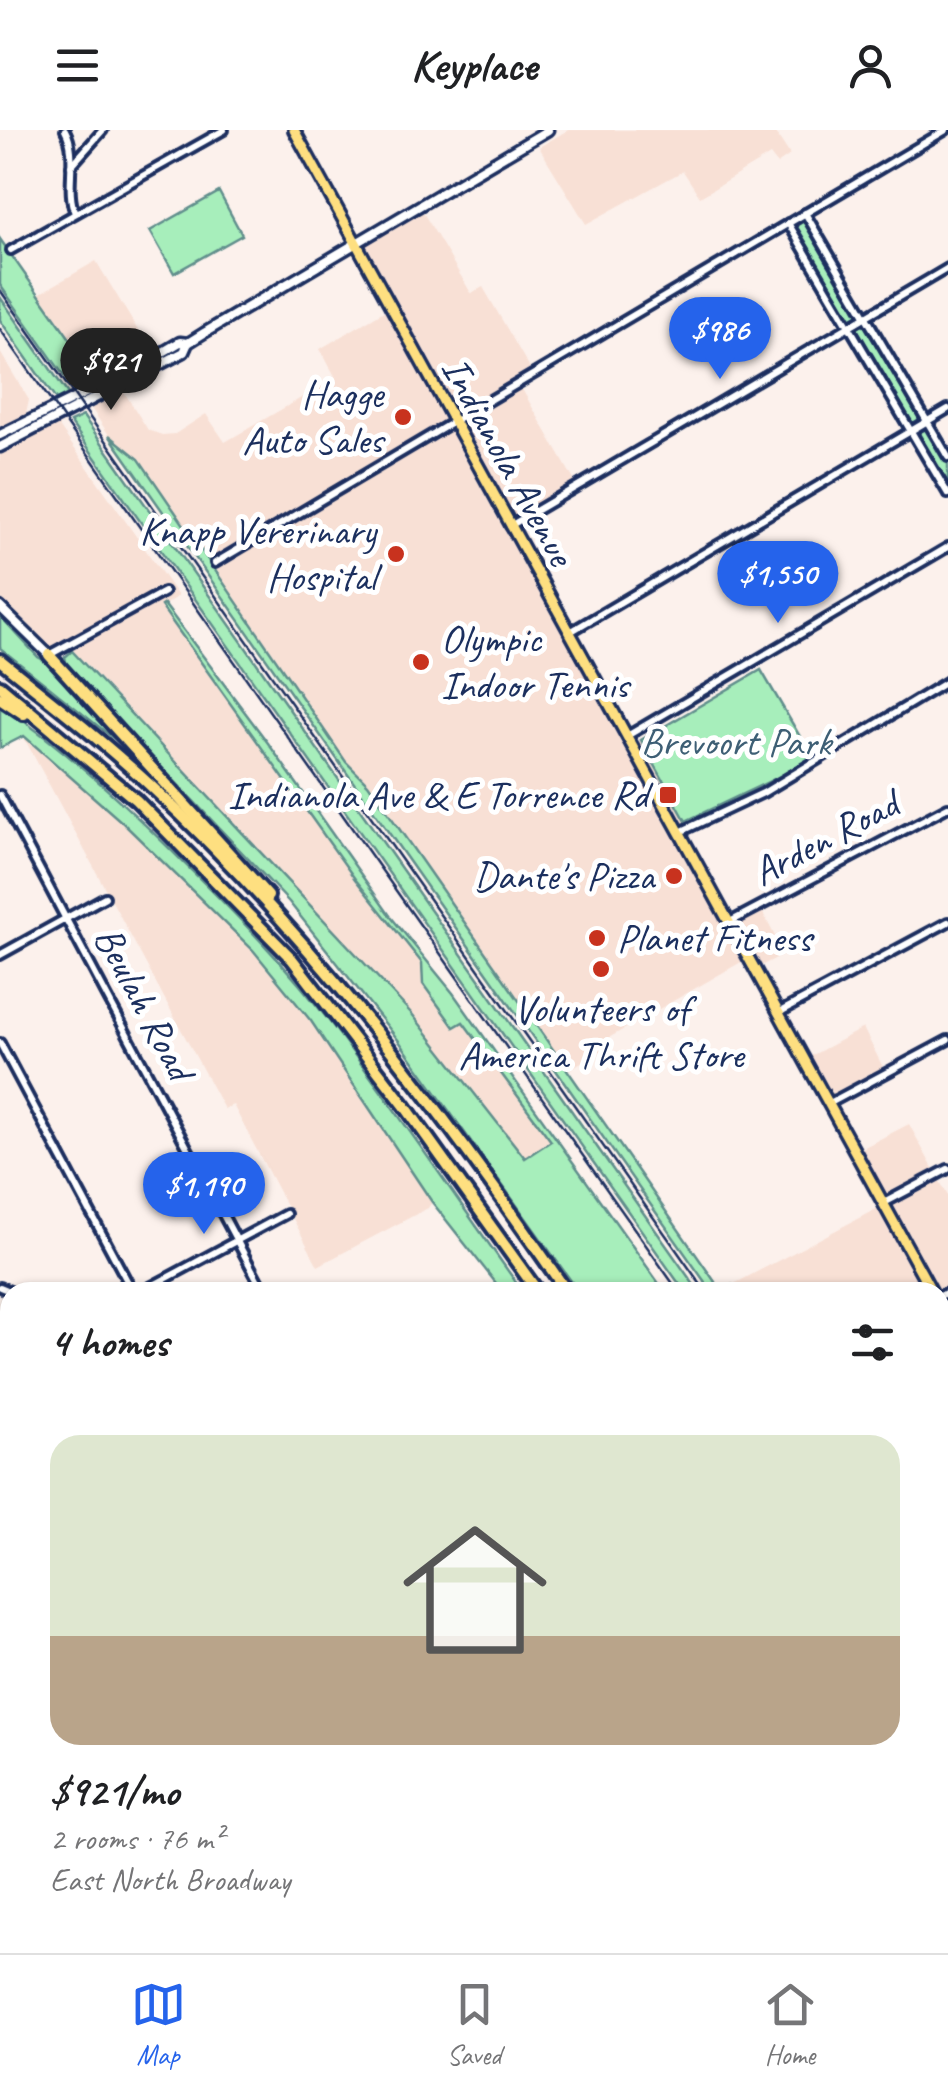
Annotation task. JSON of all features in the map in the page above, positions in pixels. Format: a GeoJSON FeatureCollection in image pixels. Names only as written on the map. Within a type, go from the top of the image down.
{"type":"FeatureCollection","features":[{"type":"Feature","properties":{"kind":"highway"},"geometry":{"type":"LineString","coordinates":[[49,656],[217,836],[280,910],[296,938]]}},
{"type":"Feature","properties":{"kind":"highway"},"geometry":{"type":"LineString","coordinates":[[0,660],[152,786],[246,882],[426,1093],[559,1282]]}},
{"type":"Feature","properties":{"kind":"highway"},"geometry":{"type":"LineString","coordinates":[[0,686],[136,800],[292,959],[405,1106],[531,1282]]}},
{"type":"Feature","properties":{"kind":"highway"},"geometry":{"type":"LineString","coordinates":[[0,698],[71,745]]}},
{"type":"Feature","properties":{"kind":"main road","name":"Indianola Avenue"},"geometry":{"type":"LineString","coordinates":[[294,130],[927,1282]]}},
{"type":"Feature","properties":{"kind":"main road"},"geometry":{"type":"LineString","coordinates":[[0,448],[184,352],[188,343],[548,130]]}},
{"type":"Feature","properties":{"kind":"main road"},"geometry":{"type":"LineString","coordinates":[[0,435],[180,342],[188,343]]}},
{"type":"Feature","properties":{"kind":"main road"},"geometry":{"type":"LineString","coordinates":[[0,607],[49,656]]}},
{"type":"Feature","properties":{"kind":"street"},"geometry":{"type":"LineString","coordinates":[[65,130],[71,146],[70,198],[75,213]]}},
{"type":"Feature","properties":{"kind":"street"},"geometry":{"type":"LineString","coordinates":[[71,166],[103,130]]}},
{"type":"Feature","properties":{"kind":"street"},"geometry":{"type":"LineString","coordinates":[[10,250],[224,130]]}},
{"type":"Feature","properties":{"kind":"street"},"geometry":{"type":"LineString","coordinates":[[214,563],[946,130]]}},
{"type":"Feature","properties":{"kind":"street"},"geometry":{"type":"LineString","coordinates":[[805,213],[948,457]]}},
{"type":"Feature","properties":{"kind":"street"},"geometry":{"type":"LineString","coordinates":[[788,223],[948,494]]}},
{"type":"Feature","properties":{"kind":"street"},"geometry":{"type":"LineString","coordinates":[[510,526],[948,268]]}},
{"type":"Feature","properties":{"kind":"street"},"geometry":{"type":"LineString","coordinates":[[569,632],[948,409]]}},
{"type":"Feature","properties":{"kind":"street"},"geometry":{"type":"LineString","coordinates":[[627,736],[948,547]]}},
{"type":"Feature","properties":{"kind":"street"},"geometry":{"type":"LineString","coordinates":[[49,656],[164,592]]}},
{"type":"Feature","properties":{"kind":"street"},"geometry":{"type":"LineString","coordinates":[[680,832],[763,794],[948,681]]}},
{"type":"Feature","properties":{"kind":"street","name":"Beulah Road"},"geometry":{"type":"LineString","coordinates":[[0,795],[259,1282]]}},
{"type":"Feature","properties":{"kind":"street","name":"Arden Road"},"geometry":{"type":"LineString","coordinates":[[730,922],[948,806]]}},
{"type":"Feature","properties":{"kind":"street"},"geometry":{"type":"LineString","coordinates":[[0,955],[105,897]]}},
{"type":"Feature","properties":{"kind":"street"},"geometry":{"type":"LineString","coordinates":[[780,1012],[948,922]]}},
{"type":"Feature","properties":{"kind":"street"},"geometry":{"type":"LineString","coordinates":[[830,1103],[948,1040]]}},
{"type":"Feature","properties":{"kind":"street"},"geometry":{"type":"LineString","coordinates":[[0,1043],[131,1282]]}},
{"type":"Feature","properties":{"kind":"street"},"geometry":{"type":"LineString","coordinates":[[884,1203],[948,1169]]}},
{"type":"Feature","properties":{"kind":"street"},"geometry":{"type":"LineString","coordinates":[[156,1282],[286,1214]]}},
{"type":"Feature","properties":{"kind":"shaded area"},"geometry":{"type":"Polygon","coordinates":[[[568,130],[774,130],[790,155],[777,164],[770,155],[700,197],[683,171],[586,224],[539,147],[568,130]]]}},
{"type":"Feature","properties":{"kind":"shaded area"},"geometry":{"type":"Polygon","coordinates":[[[421,209],[471,293],[483,287],[533,374],[519,384],[578,487],[511,527],[632,746],[641,740],[686,821],[691,852],[733,924],[761,909],[784,954],[757,968],[750,957],[598,1044],[602,1050],[568,1070],[368,784],[346,762],[139,459],[109,435],[91,408],[107,389],[89,377],[92,370],[39,294],[96,261],[157,362],[119,384],[148,430],[175,434],[206,414],[225,442],[336,378],[320,349],[389,308],[357,246],[421,209]]]}},
{"type":"Feature","properties":{"kind":"shaded area"},"geometry":{"type":"Polygon","coordinates":[[[0,352],[29,400],[26,414],[44,405],[178,596],[161,607],[355,879],[422,963],[454,1026],[463,1021],[552,1141],[525,1158],[412,1014],[86,664],[72,651],[46,661],[38,657],[0,616],[0,352]]]}},
{"type":"Feature","properties":{"kind":"shaded area"},"geometry":{"type":"Polygon","coordinates":[[[23,736],[123,823],[253,950],[311,1021],[406,1161],[432,1202],[428,1208],[318,1266],[233,1105],[224,1109],[23,736]]]}},
{"type":"Feature","properties":{"kind":"shaded area"},"geometry":{"type":"Polygon","coordinates":[[[863,1028],[886,1073],[823,1107],[798,1063],[863,1028]]]}},
{"type":"Feature","properties":{"kind":"shaded area"},"geometry":{"type":"Polygon","coordinates":[[[909,1124],[948,1196],[948,1282],[738,1282],[878,1208],[849,1155],[909,1124]]]}},
{"type":"Feature","properties":{"kind":"green space"},"geometry":{"type":"Polygon","coordinates":[[[219,192],[242,235],[174,273],[150,231],[219,192]]]}},
{"type":"Feature","properties":{"kind":"green space"},"geometry":{"type":"Polygon","coordinates":[[[806,220],[860,316],[851,322],[794,227],[806,220]]]}},
{"type":"Feature","properties":{"kind":"green space"},"geometry":{"type":"Polygon","coordinates":[[[0,239],[92,370],[90,377],[96,380],[74,390],[0,285],[0,239]]]}},
{"type":"Feature","properties":{"kind":"green space"},"geometry":{"type":"Polygon","coordinates":[[[0,297],[68,394],[56,400],[0,320],[0,297]]]}},
{"type":"Feature","properties":{"kind":"green space"},"geometry":{"type":"Polygon","coordinates":[[[862,325],[869,328],[921,416],[917,423],[909,423],[857,335],[862,325]]]}},
{"type":"Feature","properties":{"kind":"green space"},"geometry":{"type":"Polygon","coordinates":[[[83,416],[692,1282],[678,1282],[70,422],[83,416]]]}},
{"type":"Feature","properties":{"kind":"green space"},"geometry":{"type":"Polygon","coordinates":[[[929,428],[948,460],[948,490],[917,438],[929,428]]]}},
{"type":"Feature","properties":{"kind":"green space"},"geometry":{"type":"Polygon","coordinates":[[[109,435],[139,459],[346,762],[368,784],[715,1282],[705,1282],[109,435]]]}},
{"type":"Feature","properties":{"kind":"green space"},"geometry":{"type":"Polygon","coordinates":[[[164,604],[268,743],[391,917],[453,993],[658,1282],[572,1282],[399,1041],[289,902],[67,667],[65,657],[72,651],[412,1014],[525,1158],[551,1141],[463,1022],[454,1027],[423,984],[422,963],[355,879],[161,606],[164,604]]]}},
{"type":"Feature","properties":{"kind":"green space"},"geometry":{"type":"Polygon","coordinates":[[[0,616],[38,657],[74,687],[133,754],[0,648],[0,616]]]}},
{"type":"Feature","properties":{"kind":"green space","name":"Brevoort Park"},"geometry":{"type":"Polygon","coordinates":[[[761,670],[812,757],[686,821],[641,740],[761,670]]]}},
{"type":"Feature","properties":{"kind":"green space"},"geometry":{"type":"Polygon","coordinates":[[[0,704],[73,759],[223,902],[316,1004],[516,1282],[495,1282],[432,1202],[311,1021],[253,950],[123,823],[24,736],[0,748],[0,704]]]}},
{"type":"Feature","properties":{"kind":"railway"},"geometry":{"type":"LineString","coordinates":[[0,290],[699,1282]]}},
{"type":"Feature","properties":{"kind":"railway"},"geometry":{"type":"LineString","coordinates":[[0,329],[672,1282]]}},
{"type":"Feature","properties":{"kind":"place","name":"Hagge Auto Sales"},"geometry":{"type":"Point","coordinates":[403,417]}},
{"type":"Feature","properties":{"kind":"place","name":"Knapp Vererinary Hospital"},"geometry":{"type":"Point","coordinates":[396,554]}},
{"type":"Feature","properties":{"kind":"place","name":"Olympic Indoor Tennis"},"geometry":{"type":"Point","coordinates":[421,662]}},
{"type":"Feature","properties":{"kind":"place","name":"Indianola Ave & E Torrence Rd"},"geometry":{"type":"Point","coordinates":[668,795]}},
{"type":"Feature","properties":{"kind":"place","name":"Dante's Pizza"},"geometry":{"type":"Point","coordinates":[674,876]}},
{"type":"Feature","properties":{"kind":"place","name":"Planet Fitness"},"geometry":{"type":"Point","coordinates":[597,938]}},
{"type":"Feature","properties":{"kind":"place","name":"Volunteers of America Thrift Store"},"geometry":{"type":"Point","coordinates":[601,969]}}]}
